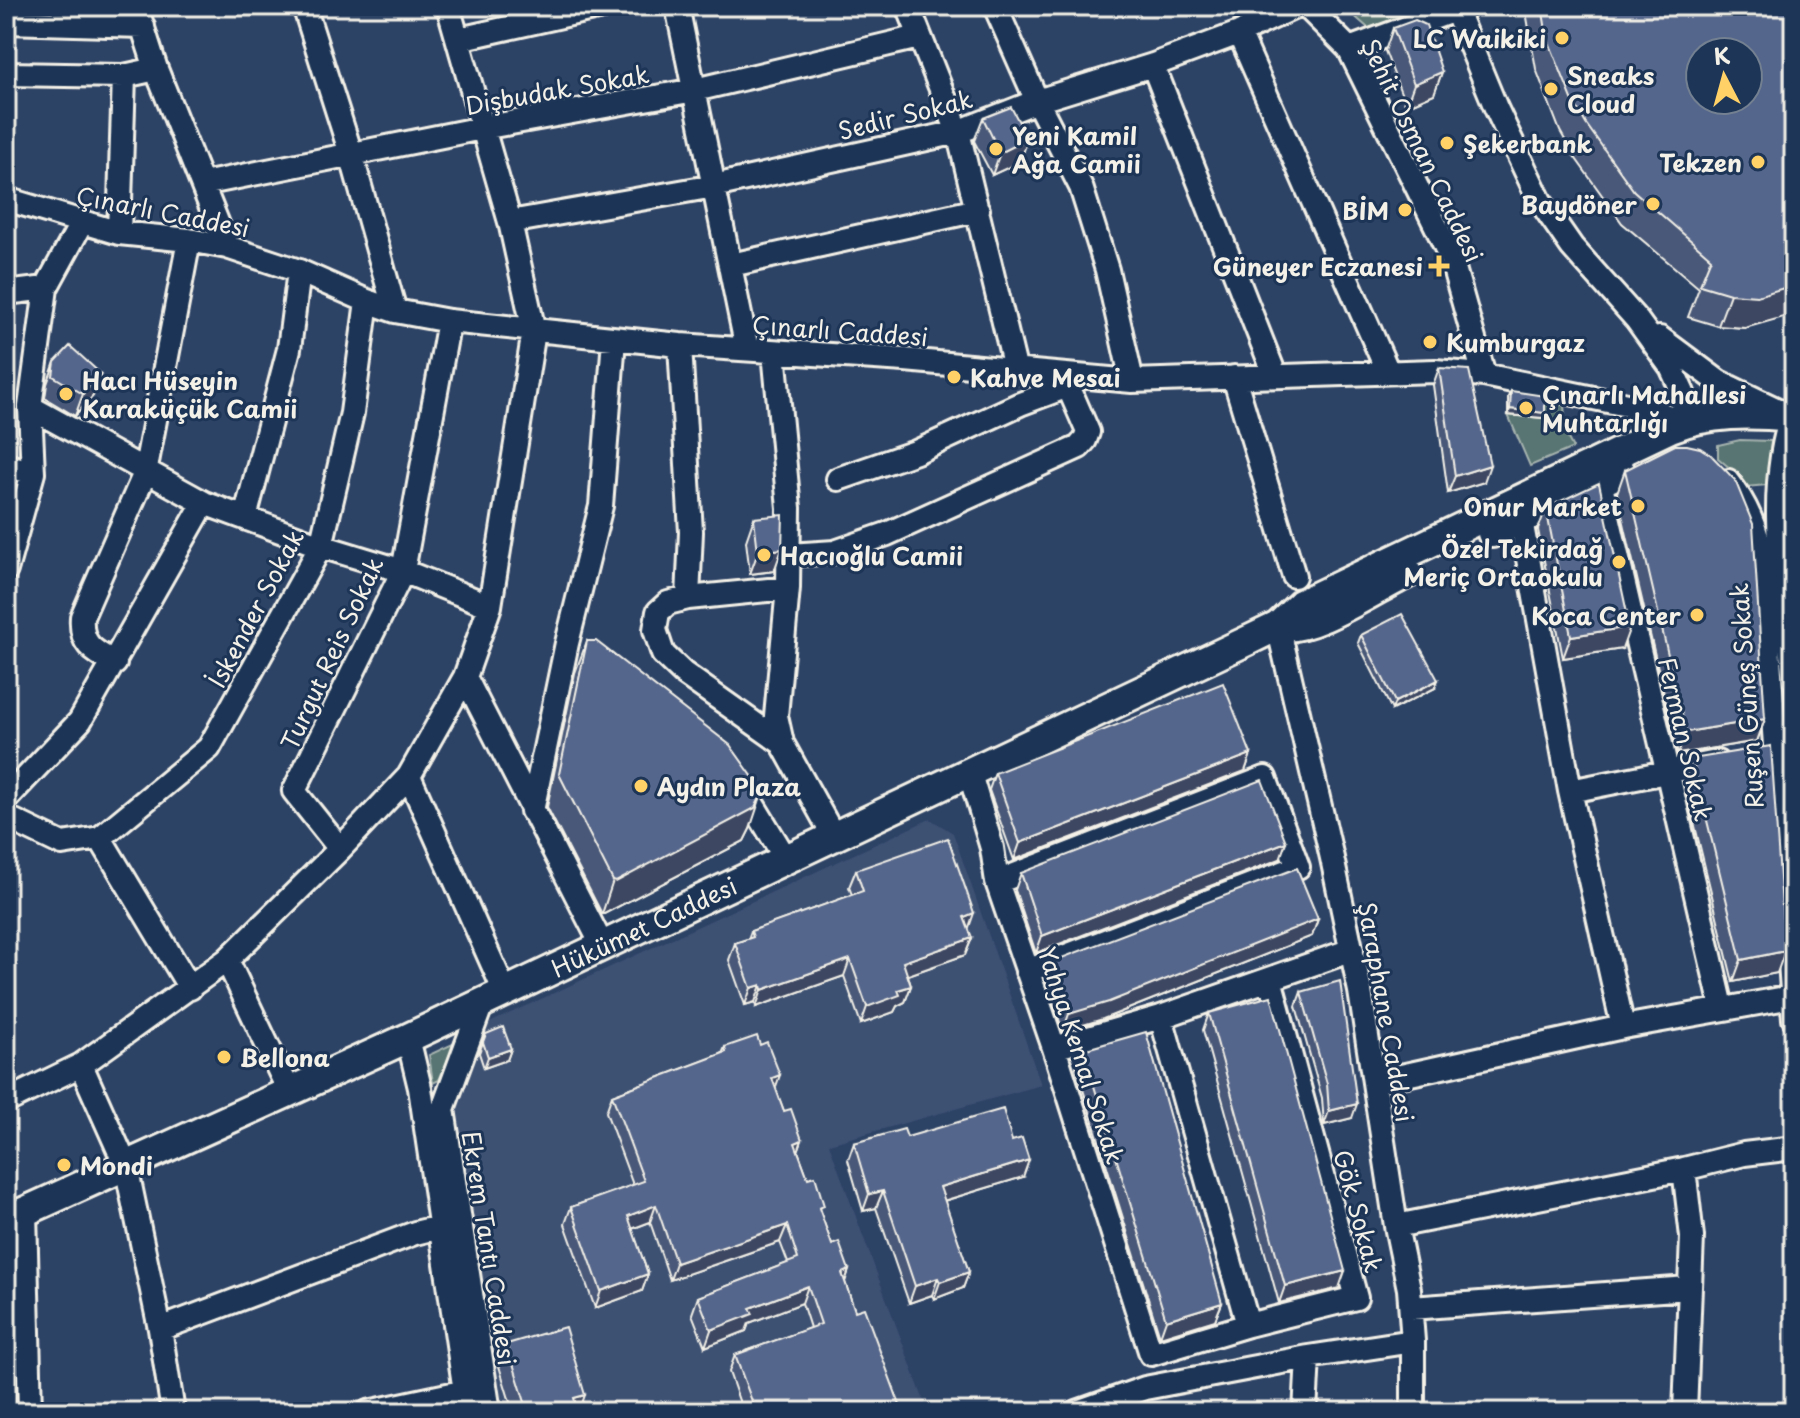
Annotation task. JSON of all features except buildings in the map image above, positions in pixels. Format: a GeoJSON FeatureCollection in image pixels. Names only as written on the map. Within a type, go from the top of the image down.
{"type":"FeatureCollection","features":[{"type":"Feature","properties":{"kind":"main road","name":"Hükümet Caddesi"},"geometry":{"type":"LineString","coordinates":[[16,1216],[494,998],[1278,626],[1298,628],[1393,570],[1684,422],[1743,414],[1793,414]]}},
{"type":"Feature","properties":{"kind":"main road","name":"Hükümet Caddesi"},"geometry":{"type":"LineString","coordinates":[[1393,570],[1521,520],[1667,451],[1684,422]]}},
{"type":"Feature","properties":{"kind":"street"},"geometry":{"type":"LineString","coordinates":[[304,6],[351,154],[395,311]]}},
{"type":"Feature","properties":{"kind":"street"},"geometry":{"type":"LineString","coordinates":[[7,1099],[81,1065],[227,960],[409,776],[465,677],[490,606],[534,331],[510,222],[448,6]]}},
{"type":"Feature","properties":{"kind":"street"},"geometry":{"type":"LineString","coordinates":[[459,39],[606,6]]}},
{"type":"Feature","properties":{"kind":"street"},"geometry":{"type":"LineString","coordinates":[[677,6],[747,349]]}},
{"type":"Feature","properties":{"kind":"street"},"geometry":{"type":"LineString","coordinates":[[908,6],[958,132],[1016,372]]}},
{"type":"Feature","properties":{"kind":"street","name":"Sedir Sokak"},"geometry":{"type":"LineString","coordinates":[[510,222],[714,186],[958,132],[1037,101],[1153,65],[1239,33],[1297,6]]}},
{"type":"Feature","properties":{"kind":"street","name":"Şehit Osman Caddesi"},"geometry":{"type":"LineString","coordinates":[[1306,6],[1349,49],[1452,261],[1484,375]]}},
{"type":"Feature","properties":{"kind":"street"},"geometry":{"type":"LineString","coordinates":[[998,7],[1037,101],[1081,187],[1107,270],[1132,381]]}},
{"type":"Feature","properties":{"kind":"street"},"geometry":{"type":"LineString","coordinates":[[1349,49],[1455,8],[1496,108],[1540,201],[1572,247],[1637,320],[1671,367],[1683,393],[1684,422]]}},
{"type":"Feature","properties":{"kind":"street"},"geometry":{"type":"LineString","coordinates":[[14,17],[144,12],[156,69],[227,247]]}},
{"type":"Feature","properties":{"kind":"street"},"geometry":{"type":"LineString","coordinates":[[1239,33],[1388,372]]}},
{"type":"Feature","properties":{"kind":"street","name":"Dişbudak Sokak"},"geometry":{"type":"LineString","coordinates":[[203,184],[482,128],[695,90],[919,37]]}},
{"type":"Feature","properties":{"kind":"street"},"geometry":{"type":"LineString","coordinates":[[1153,65],[1275,375]]}},
{"type":"Feature","properties":{"kind":"street"},"geometry":{"type":"LineString","coordinates":[[6,74],[124,76],[156,69]]}},
{"type":"Feature","properties":{"kind":"street"},"geometry":{"type":"LineString","coordinates":[[119,233],[124,76]]}},
{"type":"Feature","properties":{"kind":"street","name":"Çınarlı Caddesi"},"geometry":{"type":"LineString","coordinates":[[6,199],[119,233],[227,247],[299,271],[395,311],[449,321],[680,345],[905,360],[1071,381],[1435,371],[1484,375],[1651,410],[1684,422]]}},
{"type":"Feature","properties":{"kind":"street"},"geometry":{"type":"LineString","coordinates":[[731,265],[978,210]]}},
{"type":"Feature","properties":{"kind":"street"},"geometry":{"type":"LineString","coordinates":[[6,570],[14,511],[33,473],[30,407],[46,288],[81,224]]}},
{"type":"Feature","properties":{"kind":"street"},"geometry":{"type":"LineString","coordinates":[[115,663],[93,651],[81,634],[82,617],[145,473],[189,240]]}},
{"type":"Feature","properties":{"kind":"street"},"geometry":{"type":"LineString","coordinates":[[245,518],[289,349],[299,271]]}},
{"type":"Feature","properties":{"kind":"street"},"geometry":{"type":"LineString","coordinates":[[6,293],[46,288]]}},
{"type":"Feature","properties":{"kind":"street","name":"İskender Sokak"},"geometry":{"type":"LineString","coordinates":[[100,838],[209,748],[321,546],[352,413],[367,301]]}},
{"type":"Feature","properties":{"kind":"street"},"geometry":{"type":"LineString","coordinates":[[1637,320],[1710,377],[1793,414]]}},
{"type":"Feature","properties":{"kind":"street","name":"Turgut Reis Sokak"},"geometry":{"type":"LineString","coordinates":[[340,849],[294,791],[403,571],[449,321]]}},
{"type":"Feature","properties":{"kind":"street"},"geometry":{"type":"LineString","coordinates":[[532,811],[567,643],[601,506],[614,339]]}},
{"type":"Feature","properties":{"kind":"street"},"geometry":{"type":"LineString","coordinates":[[680,345],[691,532],[688,598]]}},
{"type":"Feature","properties":{"kind":"street"},"geometry":{"type":"LineString","coordinates":[[774,352],[789,508],[788,588],[776,716],[782,743],[833,835]]}},
{"type":"Feature","properties":{"kind":"street"},"geometry":{"type":"LineString","coordinates":[[1234,377],[1294,576]]}},
{"type":"Feature","properties":{"kind":"street"},"geometry":{"type":"LineString","coordinates":[[789,555],[835,552],[887,534],[1079,447],[1088,432],[1071,381],[916,452],[838,479]]}},
{"type":"Feature","properties":{"kind":"street"},"geometry":{"type":"LineString","coordinates":[[30,407],[204,503],[321,546],[403,571],[490,606]]}},
{"type":"Feature","properties":{"kind":"street","name":"Ruşen Güneş Sokak"},"geometry":{"type":"LineString","coordinates":[[1793,414],[1779,524],[1794,680]]}},
{"type":"Feature","properties":{"kind":"street","name":"Ruşen Güneş Sokak"},"geometry":{"type":"LineString","coordinates":[[1713,464],[1748,510],[1762,558],[1768,753],[1793,1003]]}},
{"type":"Feature","properties":{"kind":"street"},"geometry":{"type":"LineString","coordinates":[[6,465],[33,473]]}},
{"type":"Feature","properties":{"kind":"street","name":"Ferman Sokak"},"geometry":{"type":"LineString","coordinates":[[1600,482],[1722,1007]]}},
{"type":"Feature","properties":{"kind":"street"},"geometry":{"type":"LineString","coordinates":[[6,799],[80,721],[204,503]]}},
{"type":"Feature","properties":{"kind":"street"},"geometry":{"type":"LineString","coordinates":[[1521,520],[1570,791],[1623,1027]]}},
{"type":"Feature","properties":{"kind":"street"},"geometry":{"type":"LineString","coordinates":[[782,743],[683,673],[663,654],[655,630],[658,612],[668,603],[688,598],[788,588]]}},
{"type":"Feature","properties":{"kind":"street","name":"Şaraphane Caddesi"},"geometry":{"type":"LineString","coordinates":[[1278,626],[1352,950],[1411,1308],[1413,1412]]}},
{"type":"Feature","properties":{"kind":"street"},"geometry":{"type":"LineString","coordinates":[[567,643],[592,662]]}},
{"type":"Feature","properties":{"kind":"street"},"geometry":{"type":"LineString","coordinates":[[465,677],[603,947]]}},
{"type":"Feature","properties":{"kind":"street"},"geometry":{"type":"LineString","coordinates":[[1570,791],[1768,753]]}},
{"type":"Feature","properties":{"kind":"street"},"geometry":{"type":"LineString","coordinates":[[728,768],[755,805],[786,859]]}},
{"type":"Feature","properties":{"kind":"street","name":"Yahya Kemal Sokak"},"geometry":{"type":"LineString","coordinates":[[969,771],[992,848],[997,882],[1054,1048],[1151,1354]]}},
{"type":"Feature","properties":{"kind":"street"},"geometry":{"type":"LineString","coordinates":[[409,776],[494,998]]}},
{"type":"Feature","properties":{"kind":"street"},"geometry":{"type":"LineString","coordinates":[[997,882],[1265,778],[1298,867],[1027,971]]}},
{"type":"Feature","properties":{"kind":"street"},"geometry":{"type":"LineString","coordinates":[[6,817],[62,844],[100,838],[190,988]]}},
{"type":"Feature","properties":{"kind":"street"},"geometry":{"type":"LineString","coordinates":[[1054,1048],[1161,1017],[1352,950]]}},
{"type":"Feature","properties":{"kind":"street"},"geometry":{"type":"LineString","coordinates":[[227,960],[289,1091]]}},
{"type":"Feature","properties":{"kind":"street","name":"Gök Sokak"},"geometry":{"type":"LineString","coordinates":[[1151,1354],[1248,1325],[1356,1298],[1270,979]]}},
{"type":"Feature","properties":{"kind":"street","name":"Ekrem Tantı Caddesi"},"geometry":{"type":"LineString","coordinates":[[489,1412],[473,1396],[450,1224],[443,1109],[494,998]]}},
{"type":"Feature","properties":{"kind":"street"},"geometry":{"type":"LineString","coordinates":[[1374,1082],[1722,1007],[1793,1003]]}},
{"type":"Feature","properties":{"kind":"street"},"geometry":{"type":"LineString","coordinates":[[1161,1017],[1248,1325]]}},
{"type":"Feature","properties":{"kind":"street","name":"Ekrem Tantı Caddesi"},"geometry":{"type":"LineString","coordinates":[[408,1038],[450,1224]]}},
{"type":"Feature","properties":{"kind":"street"},"geometry":{"type":"LineString","coordinates":[[81,1065],[126,1166],[160,1329],[173,1412]]}},
{"type":"Feature","properties":{"kind":"street"},"geometry":{"type":"LineString","coordinates":[[1396,1226],[1684,1169],[1744,1154],[1794,1148]]}},
{"type":"Feature","properties":{"kind":"street"},"geometry":{"type":"LineString","coordinates":[[1678,1411],[1692,1237],[1684,1169]]}},
{"type":"Feature","properties":{"kind":"street"},"geometry":{"type":"LineString","coordinates":[[16,1216],[30,1412]]}},
{"type":"Feature","properties":{"kind":"street"},"geometry":{"type":"LineString","coordinates":[[160,1329],[450,1224]]}},
{"type":"Feature","properties":{"kind":"street"},"geometry":{"type":"LineString","coordinates":[[1411,1308],[1689,1288]]}},
{"type":"Feature","properties":{"kind":"street"},"geometry":{"type":"LineString","coordinates":[[1077,1412],[1145,1388],[1413,1341]]}},
{"type":"Feature","properties":{"kind":"street"},"geometry":{"type":"LineString","coordinates":[[1305,1412],[1308,1357]]}},
{"type":"Feature","properties":{"kind":"street"},"geometry":{"type":"LineString","coordinates":[[1141,1412],[1145,1388]]}},
{"type":"Feature","properties":{"kind":"street"},"geometry":{"type":"LineString","coordinates":[[368,1412],[473,1396]]}},
{"type":"Feature","properties":{"kind":"shaded area"},"geometry":{"type":"Polygon","coordinates":[[[930,819],[953,833],[1041,1085],[829,1144],[928,1412],[503,1412],[454,1116],[483,1026],[930,819]]]}},
{"type":"Feature","properties":{"kind":"green space"},"geometry":{"type":"Polygon","coordinates":[[[1343,6],[1423,6],[1425,14],[1375,34],[1343,6]]]}},
{"type":"Feature","properties":{"kind":"green space"},"geometry":{"type":"Polygon","coordinates":[[[1543,401],[1564,404],[1566,435],[1573,448],[1530,466],[1508,415],[1542,418],[1543,401]]]}},
{"type":"Feature","properties":{"kind":"green space"},"geometry":{"type":"Polygon","coordinates":[[[1740,440],[1771,441],[1767,485],[1745,487],[1739,476],[1718,458],[1718,445],[1740,440]]]}},
{"type":"Feature","properties":{"kind":"green space"},"geometry":{"type":"Polygon","coordinates":[[[455,1043],[439,1080],[433,1083],[429,1055],[455,1043]]]}},
{"type":"Feature","properties":{"kind":"place","name":"LC Waikiki"},"geometry":{"type":"Point","coordinates":[1562,38]}},
{"type":"Feature","properties":{"kind":"place","name":"Sneaks Cloud"},"geometry":{"type":"Point","coordinates":[1551,89]}},
{"type":"Feature","properties":{"kind":"place","name":"Şekerbank"},"geometry":{"type":"Point","coordinates":[1447,143]}},
{"type":"Feature","properties":{"kind":"place","name":"Yeni Kamil Ağa Camii"},"geometry":{"type":"Point","coordinates":[996,149]}},
{"type":"Feature","properties":{"kind":"place","name":"Tekzen"},"geometry":{"type":"Point","coordinates":[1758,162]}},
{"type":"Feature","properties":{"kind":"place","name":"Baydöner"},"geometry":{"type":"Point","coordinates":[1653,204]}},
{"type":"Feature","properties":{"kind":"place","name":"BİM"},"geometry":{"type":"Point","coordinates":[1405,210]}},
{"type":"Feature","properties":{"kind":"place","name":"Güneyer Eczanesi"},"geometry":{"type":"Point","coordinates":[1439,266]}},
{"type":"Feature","properties":{"kind":"place","name":"Kumburgaz"},"geometry":{"type":"Point","coordinates":[1430,342]}},
{"type":"Feature","properties":{"kind":"place","name":"Kahve Mesai"},"geometry":{"type":"Point","coordinates":[954,377]}},
{"type":"Feature","properties":{"kind":"place","name":"Hacı Hüseyin Karaküçük Camii"},"geometry":{"type":"Point","coordinates":[66,394]}},
{"type":"Feature","properties":{"kind":"place","name":"Çınarlı Mahallesi Muhtarlığı"},"geometry":{"type":"Point","coordinates":[1526,408]}},
{"type":"Feature","properties":{"kind":"place","name":"Onur Market"},"geometry":{"type":"Point","coordinates":[1638,506]}},
{"type":"Feature","properties":{"kind":"place","name":"Hacıoğlu Camii"},"geometry":{"type":"Point","coordinates":[764,555]}},
{"type":"Feature","properties":{"kind":"place","name":"Özel Tekirdağ Meriç Ortaokulu"},"geometry":{"type":"Point","coordinates":[1619,562]}},
{"type":"Feature","properties":{"kind":"place","name":"Koca Center"},"geometry":{"type":"Point","coordinates":[1697,615]}},
{"type":"Feature","properties":{"kind":"place","name":"Aydın Plaza"},"geometry":{"type":"Point","coordinates":[641,786]}},
{"type":"Feature","properties":{"kind":"place","name":"Bellona"},"geometry":{"type":"Point","coordinates":[224,1057]}},
{"type":"Feature","properties":{"kind":"place","name":"Mondi"},"geometry":{"type":"Point","coordinates":[64,1165]}}]}
